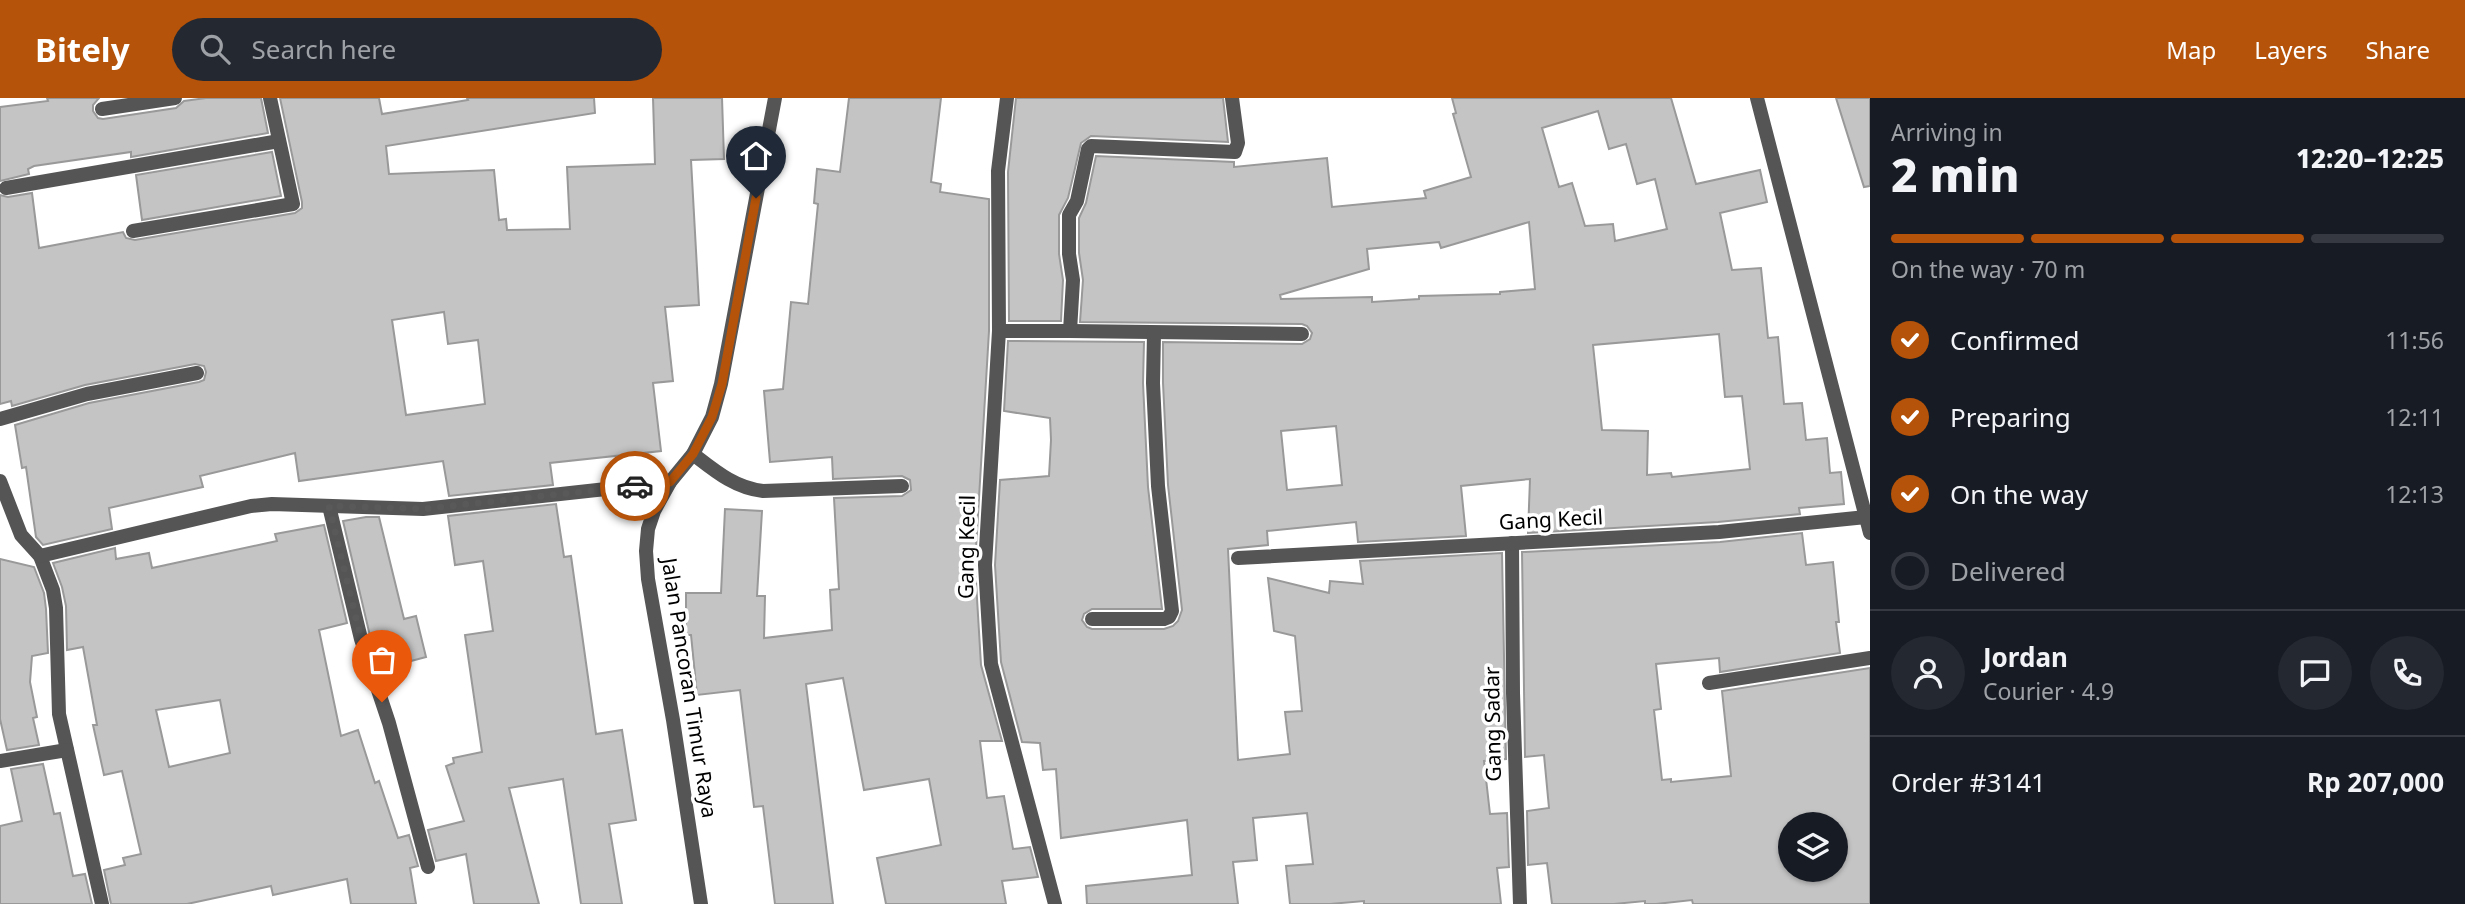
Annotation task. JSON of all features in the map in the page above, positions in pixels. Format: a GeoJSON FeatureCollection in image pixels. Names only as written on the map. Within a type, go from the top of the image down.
{"type":"FeatureCollection","features":[{"type":"Feature","properties":{"kind":"street"},"geometry":{"type":"LineString","coordinates":[[102,109],[175,98]]}},
{"type":"Feature","properties":{"kind":"street"},"geometry":{"type":"LineString","coordinates":[[133,231],[293,204],[270,98]]}},
{"type":"Feature","properties":{"kind":"street","name":"Jalan Pancoran Timur Raya"},"geometry":{"type":"LineString","coordinates":[[701,904],[648,579],[648,529],[670,482],[693,454],[712,417],[722,384],[775,98]]}},
{"type":"Feature","properties":{"kind":"street","name":"Gang Kecil"},"geometry":{"type":"LineString","coordinates":[[1007,98],[998,171],[999,331],[985,582],[991,664],[1055,904]]}},
{"type":"Feature","properties":{"kind":"street"},"geometry":{"type":"LineString","coordinates":[[1070,331],[1073,280],[1069,254],[1069,215],[1077,201],[1088,149],[1091,146],[1235,152],[1238,143],[1232,98]]}},
{"type":"Feature","properties":{"kind":"street"},"geometry":{"type":"LineString","coordinates":[[1757,98],[1870,533]]}},
{"type":"Feature","properties":{"kind":"street"},"geometry":{"type":"LineString","coordinates":[[6,188],[279,141]]}},
{"type":"Feature","properties":{"kind":"street"},"geometry":{"type":"LineString","coordinates":[[999,331],[1302,334]]}},
{"type":"Feature","properties":{"kind":"street"},"geometry":{"type":"LineString","coordinates":[[1092,620],[1164,619],[1169,617],[1172,611],[1158,486],[1153,383],[1154,333]]}},
{"type":"Feature","properties":{"kind":"street"},"geometry":{"type":"LineString","coordinates":[[0,419],[87,394],[197,373]]}},
{"type":"Feature","properties":{"kind":"street"},"geometry":{"type":"LineString","coordinates":[[693,454],[722,476],[748,489],[763,491],[902,486]]}},
{"type":"Feature","properties":{"kind":"street"},"geometry":{"type":"LineString","coordinates":[[0,481],[21,535],[40,556],[53,590],[56,608],[59,714],[102,904]]}},
{"type":"Feature","properties":{"kind":"street"},"geometry":{"type":"LineString","coordinates":[[40,556],[251,506],[272,504],[423,509],[670,482]]}},
{"type":"Feature","properties":{"kind":"street"},"geometry":{"type":"LineString","coordinates":[[329,506],[361,639],[389,723],[428,867]]}},
{"type":"Feature","properties":{"kind":"street","name":"Gang Kecil"},"geometry":{"type":"LineString","coordinates":[[1238,558],[1719,532],[1866,517]]}},
{"type":"Feature","properties":{"kind":"street","name":"Gang Sadar"},"geometry":{"type":"LineString","coordinates":[[1512,543],[1513,693],[1520,904]]}},
{"type":"Feature","properties":{"kind":"street"},"geometry":{"type":"LineString","coordinates":[[1709,683],[1870,658]]}},
{"type":"Feature","properties":{"kind":"street"},"geometry":{"type":"LineString","coordinates":[[0,761],[66,750]]}},
{"type":"Feature","properties":{"kind":"building"},"geometry":{"type":"Polygon","coordinates":[[[47,98],[99,98],[93,105],[93,111],[98,118],[103,119],[176,108],[184,101],[206,98],[261,98],[268,133],[131,157],[131,152],[34,166],[28,169],[29,174],[0,181],[0,107],[48,101],[47,98]]]}},
{"type":"Feature","properties":{"kind":"building"},"geometry":{"type":"Polygon","coordinates":[[[280,98],[379,98],[382,114],[468,100],[467,98],[594,98],[595,113],[386,146],[389,174],[494,170],[499,220],[506,219],[507,230],[570,229],[567,167],[655,164],[653,98],[722,98],[724,159],[691,160],[699,305],[665,307],[673,381],[653,383],[661,451],[550,463],[553,485],[449,496],[443,461],[299,481],[295,453],[200,476],[203,487],[109,508],[112,529],[43,545],[36,537],[26,467],[22,468],[15,425],[89,403],[199,382],[204,380],[206,372],[204,366],[195,364],[85,385],[12,406],[11,401],[0,404],[0,195],[8,197],[32,193],[39,248],[123,232],[126,238],[135,240],[295,213],[302,208],[280,98]],[[444,312],[392,320],[406,415],[485,404],[478,340],[448,344],[444,312]]]}},
{"type":"Feature","properties":{"kind":"building"},"geometry":{"type":"Polygon","coordinates":[[[849,98],[941,98],[931,182],[941,184],[940,192],[989,199],[989,331],[975,565],[981,665],[1002,741],[980,741],[987,798],[1004,796],[1013,849],[1030,847],[1038,877],[1002,881],[1006,904],[886,904],[877,858],[941,845],[929,779],[864,790],[843,678],[806,684],[833,904],[775,904],[763,806],[754,807],[740,690],[697,695],[691,635],[686,635],[686,593],[721,593],[725,509],[762,511],[757,596],[765,596],[764,638],[832,630],[830,590],[839,589],[834,498],[902,496],[911,490],[910,480],[902,476],[833,479],[832,457],[770,462],[764,391],[783,389],[791,302],[808,304],[818,204],[814,203],[817,169],[840,172],[849,98]]]}},
{"type":"Feature","properties":{"kind":"building"},"geometry":{"type":"Polygon","coordinates":[[[1016,98],[1223,98],[1228,142],[1091,136],[1081,143],[1068,198],[1059,215],[1059,254],[1063,280],[1061,321],[1009,321],[1008,172],[1016,98]]]}},
{"type":"Feature","properties":{"kind":"building"},"geometry":{"type":"Polygon","coordinates":[[[1452,98],[1671,98],[1696,184],[1760,170],[1767,202],[1720,213],[1732,270],[1761,268],[1768,338],[1778,337],[1784,404],[1802,403],[1806,440],[1827,438],[1830,473],[1841,472],[1844,504],[1799,508],[1800,514],[1718,522],[1528,533],[1530,479],[1461,486],[1466,536],[1358,542],[1356,522],[1267,531],[1268,545],[1228,549],[1238,760],[1290,754],[1285,712],[1302,711],[1295,636],[1274,631],[1268,578],[1329,593],[1330,581],[1363,584],[1360,561],[1502,553],[1506,759],[1484,761],[1490,814],[1507,813],[1509,867],[1497,868],[1501,904],[1364,904],[1364,901],[1290,904],[1286,866],[1313,864],[1307,813],[1253,818],[1257,860],[1233,862],[1238,904],[1087,904],[1086,886],[1192,875],[1187,820],[1061,838],[1056,769],[1043,770],[1040,743],[1022,742],[1001,662],[995,565],[1000,480],[1049,476],[1051,440],[1050,418],[1004,411],[1008,341],[1144,342],[1143,383],[1148,487],[1162,609],[1092,609],[1084,614],[1082,620],[1092,629],[1164,629],[1173,626],[1182,610],[1168,485],[1163,342],[1302,344],[1310,339],[1312,333],[1302,324],[1080,322],[1083,280],[1079,253],[1079,218],[1086,203],[1096,156],[1234,162],[1234,167],[1327,158],[1332,207],[1426,198],[1424,191],[1471,177],[1453,114],[1456,113],[1452,98]],[[1598,111],[1542,128],[1559,187],[1572,183],[1585,226],[1613,224],[1615,241],[1667,229],[1655,179],[1637,184],[1626,144],[1609,149],[1598,111]],[[1529,222],[1441,248],[1439,242],[1367,249],[1369,269],[1280,295],[1281,299],[1372,297],[1372,302],[1419,299],[1419,296],[1500,294],[1535,289],[1529,222]],[[1719,334],[1593,345],[1602,430],[1648,431],[1647,475],[1671,473],[1672,477],[1750,469],[1742,396],[1725,397],[1719,334]],[[1336,426],[1281,431],[1287,490],[1342,485],[1336,426]]]}},
{"type":"Feature","properties":{"kind":"building"},"geometry":{"type":"Polygon","coordinates":[[[1836,98],[1870,98],[1870,186],[1864,187],[1836,98]]]}},
{"type":"Feature","properties":{"kind":"building"},"geometry":{"type":"Polygon","coordinates":[[[272,152],[281,196],[142,220],[136,175],[272,152]]]}},
{"type":"Feature","properties":{"kind":"building"},"geometry":{"type":"Polygon","coordinates":[[[556,504],[564,557],[571,556],[596,734],[622,730],[636,820],[609,824],[622,904],[581,904],[563,779],[509,788],[539,904],[474,904],[466,854],[436,861],[428,830],[464,821],[446,766],[454,763],[453,758],[482,752],[465,635],[493,631],[483,561],[455,565],[448,516],[556,504]]]}},
{"type":"Feature","properties":{"kind":"building"},"geometry":{"type":"Polygon","coordinates":[[[379,517],[404,619],[416,616],[426,657],[381,669],[370,636],[343,521],[379,517]]]}},
{"type":"Feature","properties":{"kind":"building"},"geometry":{"type":"Polygon","coordinates":[[[324,525],[347,623],[319,630],[341,736],[358,730],[375,783],[379,781],[398,838],[409,835],[418,866],[410,868],[416,904],[351,904],[347,879],[273,895],[271,886],[187,904],[111,904],[104,870],[125,865],[123,858],[141,854],[122,771],[104,775],[93,725],[97,725],[83,647],[67,650],[66,606],[53,563],[115,548],[116,559],[149,553],[152,568],[277,541],[275,534],[324,525]],[[220,700],[156,710],[169,767],[230,753],[220,700]]]}},
{"type":"Feature","properties":{"kind":"building"},"geometry":{"type":"Polygon","coordinates":[[[1802,533],[1806,565],[1833,562],[1840,653],[1720,672],[1719,658],[1656,664],[1661,709],[1654,710],[1662,780],[1671,779],[1671,782],[1731,776],[1722,691],[1870,668],[1870,904],[1693,904],[1692,900],[1656,904],[1645,904],[1645,901],[1552,904],[1547,863],[1528,865],[1527,811],[1549,808],[1544,755],[1525,757],[1522,552],[1720,542],[1802,533]]]}},
{"type":"Feature","properties":{"kind":"building"},"geometry":{"type":"Polygon","coordinates":[[[0,559],[34,567],[44,593],[48,653],[32,656],[30,682],[37,717],[33,718],[39,745],[7,750],[0,719],[0,559]]]}},
{"type":"Feature","properties":{"kind":"building"},"geometry":{"type":"Polygon","coordinates":[[[43,764],[54,814],[60,813],[73,876],[85,874],[92,904],[0,904],[0,826],[22,821],[11,769],[43,764]]]}},
{"type":"Feature","properties":{"kind":"way so far"},"geometry":{"type":"LineString","coordinates":[[382,702],[361,639],[329,506],[423,509],[635,486]]}},
{"type":"Feature","properties":{"kind":"route"},"geometry":{"type":"LineString","coordinates":[[635,486],[670,482],[693,454],[712,417],[722,384],[756,198]]}}]}
